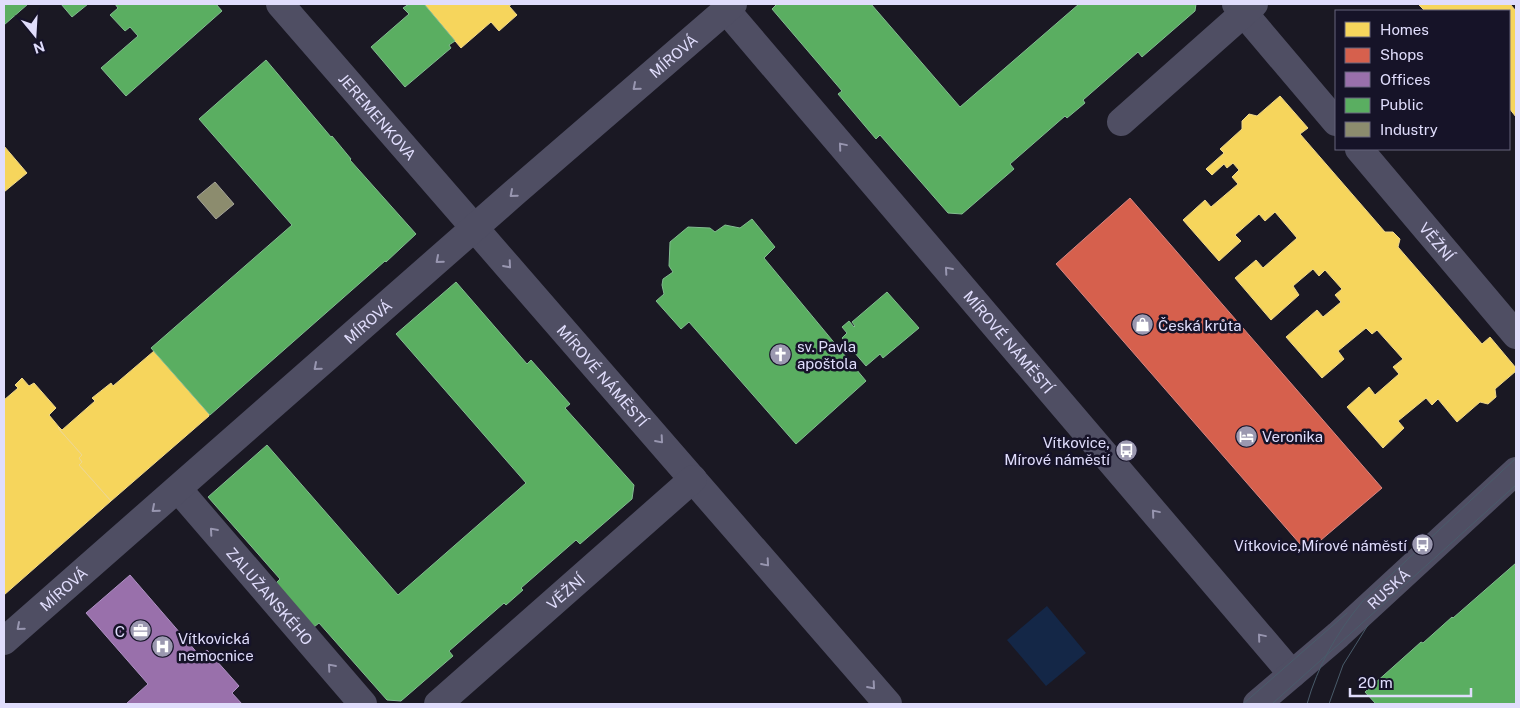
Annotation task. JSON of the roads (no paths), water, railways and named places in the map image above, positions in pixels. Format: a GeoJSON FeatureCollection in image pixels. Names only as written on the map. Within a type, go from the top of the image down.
{"type":"FeatureCollection","features":[{"type":"Feature","properties":{"kind":"street","name":"JEREMENKOVA"},"geometry":{"type":"LineString","coordinates":[[280,4],[476,228]]}},
{"type":"Feature","properties":{"kind":"street","name":"MÍROVÁ"},"geometry":{"type":"LineString","coordinates":[[4,641],[729,7]]}},
{"type":"Feature","properties":{"kind":"street","name":"MÍROVÉ NÁMĚSTÍ"},"geometry":{"type":"LineString","coordinates":[[729,7],[1292,674]]}},
{"type":"Feature","properties":{"kind":"street"},"geometry":{"type":"LineString","coordinates":[[1121,122],[1244,7],[1335,121]]}},
{"type":"Feature","properties":{"kind":"street","name":"VĚŽNÍ"},"geometry":{"type":"LineString","coordinates":[[1360,150],[1516,335]]}},
{"type":"Feature","properties":{"kind":"street","name":"MÍROVÉ NÁMĚSTÍ"},"geometry":{"type":"LineString","coordinates":[[476,228],[888,704]]}},
{"type":"Feature","properties":{"kind":"street","name":"RUSKÁ"},"geometry":{"type":"LineString","coordinates":[[1258,704],[1396,582],[1516,471]]}},
{"type":"Feature","properties":{"kind":"street","name":"VĚŽNÍ"},"geometry":{"type":"LineString","coordinates":[[438,704],[694,479]]}},
{"type":"Feature","properties":{"kind":"street","name":"ZALUŽANSKÉHO"},"geometry":{"type":"LineString","coordinates":[[178,490],[362,704]]}},
{"type":"Feature","properties":{"kind":"water"},"geometry":{"type":"Polygon","coordinates":[[[1047,606],[1086,653],[1046,686],[1007,640],[1047,606]]]}},
{"type":"Feature","properties":{"kind":"tram line"},"geometry":{"type":"LineString","coordinates":[[1307,704],[1311,690],[1329,650],[1362,602],[1516,458]]}},
{"type":"Feature","properties":{"kind":"tram line"},"geometry":{"type":"LineString","coordinates":[[1272,704],[1516,485]]}},
{"type":"Feature","properties":{"kind":"tram line"},"geometry":{"type":"LineString","coordinates":[[1243,704],[1347,613]]}},
{"type":"Feature","properties":{"kind":"tram line"},"geometry":{"type":"LineString","coordinates":[[1329,704],[1343,665],[1368,625]]}},
{"type":"Feature","properties":{"kind":"place","name":"Česká krůta"},"geometry":{"type":"Point","coordinates":[1142,325]}},
{"type":"Feature","properties":{"kind":"place","name":"sv. Pavla apoštola"},"geometry":{"type":"Point","coordinates":[781,355]}},
{"type":"Feature","properties":{"kind":"place","name":"Veronika"},"geometry":{"type":"Point","coordinates":[1246,436]}},
{"type":"Feature","properties":{"kind":"place","name":"Vítkovice, Mírové náměstí"},"geometry":{"type":"Point","coordinates":[1126,451]}},
{"type":"Feature","properties":{"kind":"place","name":"Vítkovice,Mírové náměstí"},"geometry":{"type":"Point","coordinates":[1423,545]}},
{"type":"Feature","properties":{"kind":"place","name":"C"},"geometry":{"type":"Point","coordinates":[141,631]}},
{"type":"Feature","properties":{"kind":"place","name":"Vítkovická nemocnice"},"geometry":{"type":"Point","coordinates":[162,647]}}]}
